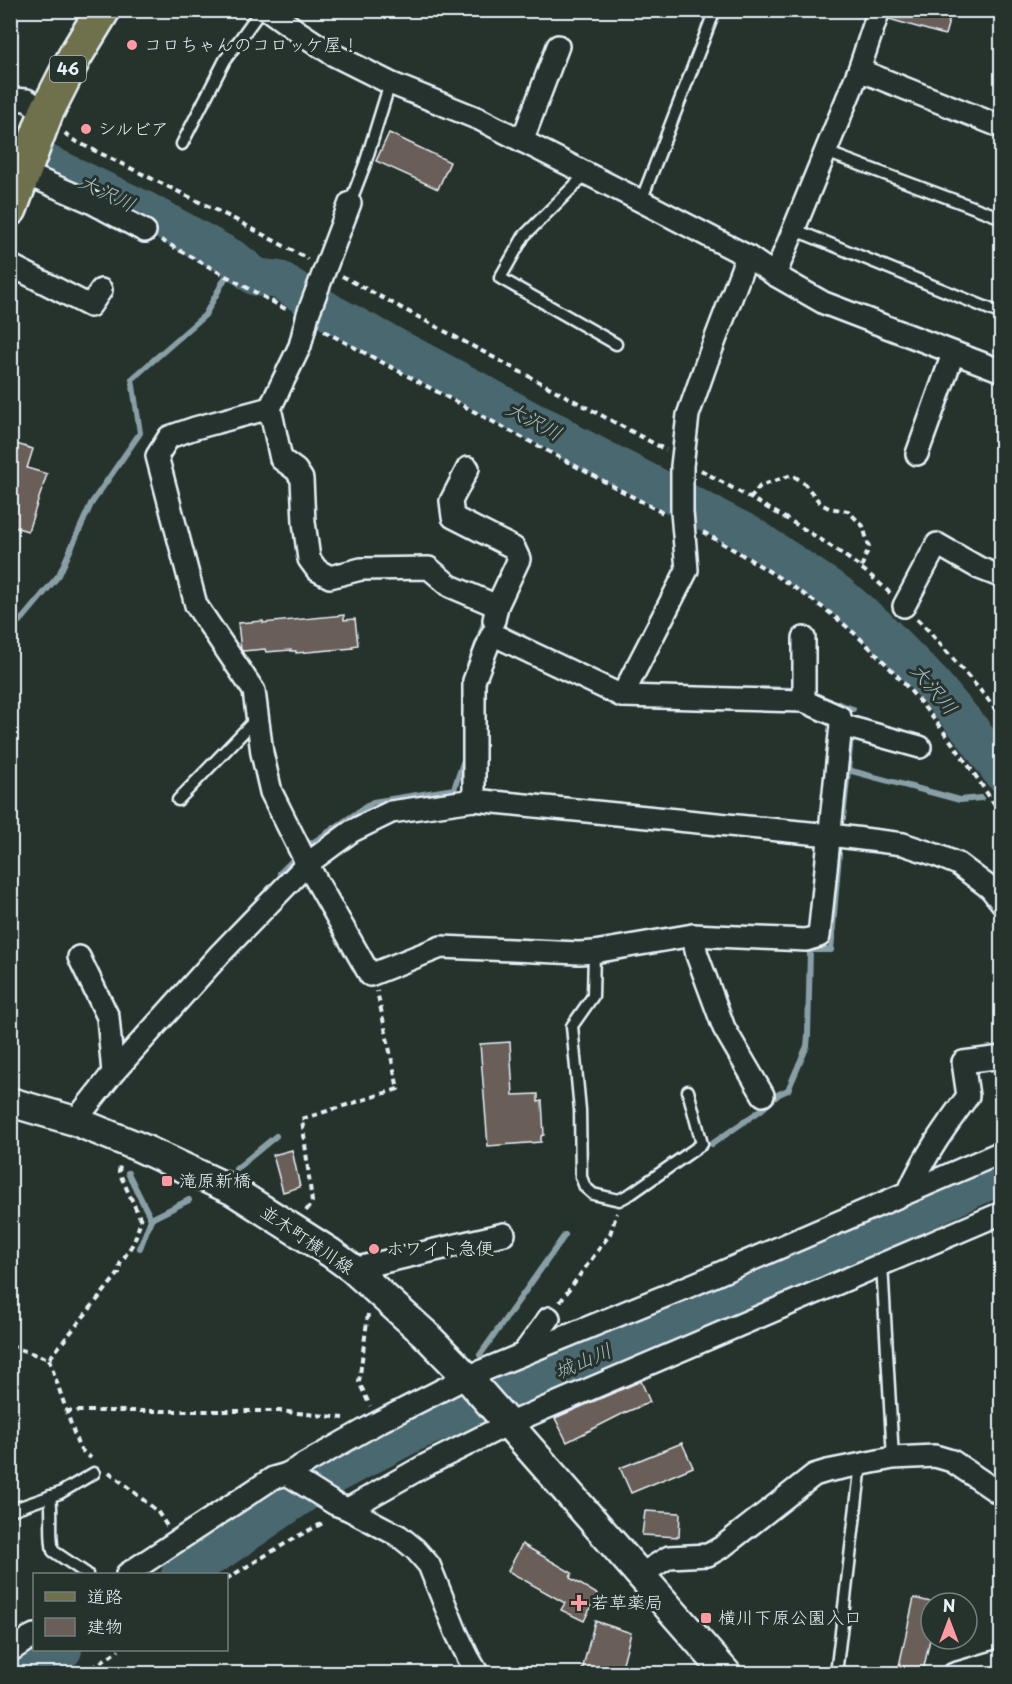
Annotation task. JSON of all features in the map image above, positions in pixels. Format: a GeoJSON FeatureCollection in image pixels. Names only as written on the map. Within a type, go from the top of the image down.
{"type":"FeatureCollection","features":[{"type":"Feature","properties":{"kind":"main road","name":"46"},"geometry":{"type":"LineString","coordinates":[[10,209],[43,122],[75,56],[103,10]]}},
{"type":"Feature","properties":{"kind":"street"},"geometry":{"type":"LineString","coordinates":[[268,10],[332,54],[390,83],[479,119],[747,256],[824,303],[1002,371]]}},
{"type":"Feature","properties":{"kind":"street"},"geometry":{"type":"LineString","coordinates":[[775,275],[859,70],[879,10]]}},
{"type":"Feature","properties":{"kind":"street"},"geometry":{"type":"LineString","coordinates":[[522,141],[558,46]]}},
{"type":"Feature","properties":{"kind":"street"},"geometry":{"type":"LineString","coordinates":[[859,70],[1002,128]]}},
{"type":"Feature","properties":{"kind":"street"},"geometry":{"type":"LineString","coordinates":[[10,99],[27,100],[43,122]]}},
{"type":"Feature","properties":{"kind":"street"},"geometry":{"type":"LineString","coordinates":[[25,168],[145,231]]}},
{"type":"Feature","properties":{"kind":"street"},"geometry":{"type":"LineString","coordinates":[[350,203],[307,318],[300,346],[270,408],[281,459],[296,470],[302,479],[309,560],[317,570],[330,577],[361,569],[429,568],[450,586],[496,606]]}},
{"type":"Feature","properties":{"kind":"street"},"geometry":{"type":"LineString","coordinates":[[622,696],[687,570],[682,462],[688,415],[747,256]]}},
{"type":"Feature","properties":{"kind":"street"},"geometry":{"type":"LineString","coordinates":[[10,265],[90,306],[101,291]]}},
{"type":"Feature","properties":{"kind":"street"},"geometry":{"type":"LineString","coordinates":[[917,454],[953,354]]}},
{"type":"Feature","properties":{"kind":"street"},"geometry":{"type":"LineString","coordinates":[[270,408],[170,437],[156,456],[196,605],[254,691],[271,792],[307,864],[370,975],[441,947],[579,953],[693,935],[806,940],[819,936],[840,717],[804,701],[622,696],[492,634]]}},
{"type":"Feature","properties":{"kind":"street"},"geometry":{"type":"LineString","coordinates":[[468,468],[451,501],[453,517],[514,548],[519,559],[496,606],[492,634],[474,681],[474,800]]}},
{"type":"Feature","properties":{"kind":"street"},"geometry":{"type":"LineString","coordinates":[[904,606],[938,544],[979,568],[1002,577]]}},
{"type":"Feature","properties":{"kind":"street"},"geometry":{"type":"LineString","coordinates":[[804,638],[804,701]]}},
{"type":"Feature","properties":{"kind":"street"},"geometry":{"type":"LineString","coordinates":[[841,725],[920,747]]}},
{"type":"Feature","properties":{"kind":"street"},"geometry":{"type":"LineString","coordinates":[[75,1121],[113,1074],[220,954],[307,864],[352,831],[392,812],[474,800],[903,844],[958,864],[990,888],[1002,903]]}},
{"type":"Feature","properties":{"kind":"street"},"geometry":{"type":"LineString","coordinates":[[693,935],[697,955],[724,1028],[762,1095]]}},
{"type":"Feature","properties":{"kind":"street"},"geometry":{"type":"LineString","coordinates":[[79,957],[108,1017],[113,1074]]}},
{"type":"Feature","properties":{"kind":"street"},"geometry":{"type":"LineString","coordinates":[[909,1191],[941,1132],[968,1096],[963,1062],[1002,1057]]}},
{"type":"Feature","properties":{"kind":"street","name":"並木町横川線"},"geometry":{"type":"LineString","coordinates":[[10,1102],[75,1121],[232,1190],[353,1269],[424,1333],[470,1380]]}},
{"type":"Feature","properties":{"kind":"street"},"geometry":{"type":"LineString","coordinates":[[130,1573],[273,1478],[291,1476],[376,1419],[470,1380],[523,1354],[697,1283],[1002,1152]]}},
{"type":"Feature","properties":{"kind":"street"},"geometry":{"type":"LineString","coordinates":[[342,1507],[506,1422],[1002,1214]]}},
{"type":"Feature","properties":{"kind":"street"},"geometry":{"type":"LineString","coordinates":[[353,1269],[504,1234]]}},
{"type":"Feature","properties":{"kind":"street"},"geometry":{"type":"LineString","coordinates":[[523,1354],[549,1318]]}},
{"type":"Feature","properties":{"kind":"street"},"geometry":{"type":"LineString","coordinates":[[470,1380],[727,1674]]}},
{"type":"Feature","properties":{"kind":"street"},"geometry":{"type":"LineString","coordinates":[[640,1575],[669,1557],[708,1555],[722,1547],[814,1475],[827,1471],[893,1458],[935,1456],[952,1461],[1002,1495]]}},
{"type":"Feature","properties":{"kind":"street"},"geometry":{"type":"LineString","coordinates":[[291,1476],[342,1507],[399,1536],[415,1549],[429,1565],[456,1632],[478,1674]]}},
{"type":"Feature","properties":{"kind":"street"},"geometry":{"type":"LineString","coordinates":[[10,1651],[33,1636]]}},
{"type":"Feature","properties":{"kind":"street"},"geometry":{"type":"LineString","coordinates":[[954,1674],[1002,1660]]}},
{"type":"Feature","properties":{"kind":"lane"},"geometry":{"type":"LineString","coordinates":[[182,144],[225,60],[261,10]]}},
{"type":"Feature","properties":{"kind":"lane"},"geometry":{"type":"LineString","coordinates":[[641,201],[715,10]]}},
{"type":"Feature","properties":{"kind":"lane"},"geometry":{"type":"LineString","coordinates":[[350,203],[365,165],[390,83]]}},
{"type":"Feature","properties":{"kind":"lane"},"geometry":{"type":"LineString","coordinates":[[826,152],[1002,218]]}},
{"type":"Feature","properties":{"kind":"lane"},"geometry":{"type":"LineString","coordinates":[[586,174],[524,236],[501,278],[616,344]]}},
{"type":"Feature","properties":{"kind":"lane"},"geometry":{"type":"LineString","coordinates":[[793,229],[1002,314]]}},
{"type":"Feature","properties":{"kind":"lane"},"geometry":{"type":"LineString","coordinates":[[178,800],[257,717]]}},
{"type":"Feature","properties":{"kind":"lane"},"geometry":{"type":"LineString","coordinates":[[594,952],[593,996],[572,1026],[580,1110],[581,1177],[585,1187],[593,1194],[619,1200],[702,1144],[688,1091]]}},
{"type":"Feature","properties":{"kind":"lane"},"geometry":{"type":"LineString","coordinates":[[882,1264],[893,1458]]}},
{"type":"Feature","properties":{"kind":"lane"},"geometry":{"type":"LineString","coordinates":[[836,1674],[861,1464]]}},
{"type":"Feature","properties":{"kind":"lane"},"geometry":{"type":"LineString","coordinates":[[14,1509],[60,1493],[98,1468]]}},
{"type":"Feature","properties":{"kind":"lane"},"geometry":{"type":"LineString","coordinates":[[50,1496],[52,1513],[50,1537],[53,1551],[84,1573]]}},
{"type":"Feature","properties":{"kind":"path"},"geometry":{"type":"LineString","coordinates":[[43,122],[71,139],[234,219],[324,271],[794,524],[861,568],[904,606],[987,698],[1002,719]]}},
{"type":"Feature","properties":{"kind":"path"},"geometry":{"type":"LineString","coordinates":[[145,231],[238,283],[307,318],[543,450],[683,518],[826,610],[854,633],[885,664],[935,722],[984,788],[1002,818]]}},
{"type":"Feature","properties":{"kind":"path"},"geometry":{"type":"LineString","coordinates":[[750,499],[760,486],[792,475],[803,482],[820,504],[848,511],[863,526],[869,547],[861,568]]}},
{"type":"Feature","properties":{"kind":"path"},"geometry":{"type":"LineString","coordinates":[[294,1230],[312,1202],[302,1119],[398,1089],[378,993],[370,975]]}},
{"type":"Feature","properties":{"kind":"path"},"geometry":{"type":"LineString","coordinates":[[49,1359],[119,1273],[120,1264],[134,1242],[141,1220],[119,1172],[126,1142]]}},
{"type":"Feature","properties":{"kind":"path"},"geometry":{"type":"LineString","coordinates":[[549,1318],[610,1234],[620,1205],[619,1200]]}},
{"type":"Feature","properties":{"kind":"path"},"geometry":{"type":"LineString","coordinates":[[66,1411],[279,1412],[362,1420],[376,1419],[359,1382],[369,1313],[376,1291]]}},
{"type":"Feature","properties":{"kind":"path"},"geometry":{"type":"LineString","coordinates":[[10,1346],[49,1359]]}},
{"type":"Feature","properties":{"kind":"path"},"geometry":{"type":"LineString","coordinates":[[49,1359],[79,1448],[98,1468],[157,1511],[169,1529]]}},
{"type":"Feature","properties":{"kind":"path"},"geometry":{"type":"LineString","coordinates":[[228,1578],[342,1507]]}},
{"type":"Feature","properties":{"kind":"path"},"geometry":{"type":"LineString","coordinates":[[83,1674],[118,1651]]}},
{"type":"Feature","properties":{"kind":"building"},"geometry":{"type":"Polygon","coordinates":[[[891,10],[952,10],[945,35],[889,19],[891,10]]]}},
{"type":"Feature","properties":{"kind":"building"},"geometry":{"type":"Polygon","coordinates":[[[389,133],[450,162],[438,189],[376,161],[389,133]]]}},
{"type":"Feature","properties":{"kind":"building"},"geometry":{"type":"Polygon","coordinates":[[[10,442],[33,449],[27,468],[47,474],[28,531],[10,526],[10,442]]]}},
{"type":"Feature","properties":{"kind":"building"},"geometry":{"type":"Polygon","coordinates":[[[344,615],[344,620],[355,619],[358,645],[352,646],[353,648],[296,653],[291,650],[266,652],[265,649],[241,650],[238,623],[263,621],[263,623],[344,615]]]}},
{"type":"Feature","properties":{"kind":"building"},"geometry":{"type":"Polygon","coordinates":[[[510,1042],[513,1095],[538,1094],[538,1102],[542,1101],[544,1135],[541,1136],[541,1142],[488,1146],[480,1044],[510,1042]]]}},
{"type":"Feature","properties":{"kind":"building"},"geometry":{"type":"Polygon","coordinates":[[[292,1150],[300,1187],[283,1192],[273,1155],[292,1150]]]}},
{"type":"Feature","properties":{"kind":"building"},"geometry":{"type":"Polygon","coordinates":[[[641,1381],[650,1402],[567,1442],[555,1418],[641,1381]]]}},
{"type":"Feature","properties":{"kind":"building"},"geometry":{"type":"Polygon","coordinates":[[[682,1443],[693,1467],[631,1493],[620,1468],[682,1443]]]}},
{"type":"Feature","properties":{"kind":"building"},"geometry":{"type":"Polygon","coordinates":[[[645,1511],[680,1513],[679,1537],[642,1535],[645,1511]]]}},
{"type":"Feature","properties":{"kind":"building"},"geometry":{"type":"Polygon","coordinates":[[[522,1544],[572,1573],[570,1578],[597,1594],[584,1621],[561,1610],[565,1603],[508,1571],[522,1544]]]}},
{"type":"Feature","properties":{"kind":"building"},"geometry":{"type":"Polygon","coordinates":[[[914,1598],[919,1599],[919,1651],[927,1651],[923,1671],[899,1666],[914,1598]]]}},
{"type":"Feature","properties":{"kind":"building"},"geometry":{"type":"Polygon","coordinates":[[[595,1621],[631,1633],[620,1674],[581,1674],[595,1621]]]}},
{"type":"Feature","properties":{"kind":"waterway","name":"大沢川"},"geometry":{"type":"LineString","coordinates":[[10,146],[146,211],[235,260],[256,277],[280,280],[331,313],[558,433],[570,442],[750,535],[837,593],[876,626],[930,681],[971,730],[1002,773]]}},
{"type":"Feature","properties":{"kind":"waterway"},"geometry":{"type":"LineString","coordinates":[[10,628],[23,618],[59,575],[91,504],[140,433],[132,379],[205,315],[235,260]]}},
{"type":"Feature","properties":{"kind":"waterway"},"geometry":{"type":"LineString","coordinates":[[473,656],[484,623]]}},
{"type":"Feature","properties":{"kind":"waterway"},"geometry":{"type":"LineString","coordinates":[[504,628],[523,637]]}},
{"type":"Feature","properties":{"kind":"waterway"},"geometry":{"type":"LineString","coordinates":[[762,689],[795,690]]}},
{"type":"Feature","properties":{"kind":"waterway"},"geometry":{"type":"LineString","coordinates":[[819,697],[853,709]]}},
{"type":"Feature","properties":{"kind":"waterway"},"geometry":{"type":"LineString","coordinates":[[848,770],[851,736]]}},
{"type":"Feature","properties":{"kind":"waterway"},"geometry":{"type":"LineString","coordinates":[[305,848],[373,802],[454,789],[466,754]]}},
{"type":"Feature","properties":{"kind":"waterway"},"geometry":{"type":"LineString","coordinates":[[843,818],[848,770],[960,800],[981,798]]}},
{"type":"Feature","properties":{"kind":"waterway"},"geometry":{"type":"LineString","coordinates":[[712,1144],[761,1110],[779,1094],[788,1090],[807,1046],[810,950],[831,950],[839,854]]}},
{"type":"Feature","properties":{"kind":"waterway"},"geometry":{"type":"LineString","coordinates":[[280,873],[296,857]]}},
{"type":"Feature","properties":{"kind":"waterway"},"geometry":{"type":"LineString","coordinates":[[236,1169],[276,1136]]}},
{"type":"Feature","properties":{"kind":"waterway"},"geometry":{"type":"LineString","coordinates":[[128,1173],[151,1219],[189,1200]]}},
{"type":"Feature","properties":{"kind":"waterway","name":"城山川"},"geometry":{"type":"LineString","coordinates":[[182,1573],[217,1553],[322,1481],[413,1433],[754,1290],[1002,1175]]}},
{"type":"Feature","properties":{"kind":"waterway"},"geometry":{"type":"LineString","coordinates":[[140,1248],[151,1219]]}},
{"type":"Feature","properties":{"kind":"waterway"},"geometry":{"type":"LineString","coordinates":[[480,1355],[565,1235]]}},
{"type":"Feature","properties":{"kind":"waterway","name":"城山川"},"geometry":{"type":"LineString","coordinates":[[28,1674],[62,1651]]}},
{"type":"Feature","properties":{"kind":"place","name":"コロちゃんのコロッケ屋！"},"geometry":{"type":"Point","coordinates":[132,45]}},
{"type":"Feature","properties":{"kind":"place","name":"シルビア"},"geometry":{"type":"Point","coordinates":[86,129]}},
{"type":"Feature","properties":{"kind":"place","name":"滝原新橋"},"geometry":{"type":"Point","coordinates":[167,1181]}},
{"type":"Feature","properties":{"kind":"place","name":"ホワイト急便"},"geometry":{"type":"Point","coordinates":[374,1249]}},
{"type":"Feature","properties":{"kind":"place","name":"若草薬局"},"geometry":{"type":"Point","coordinates":[579,1603]}},
{"type":"Feature","properties":{"kind":"place","name":"横川下原公園入口"},"geometry":{"type":"Point","coordinates":[706,1618]}}]}
